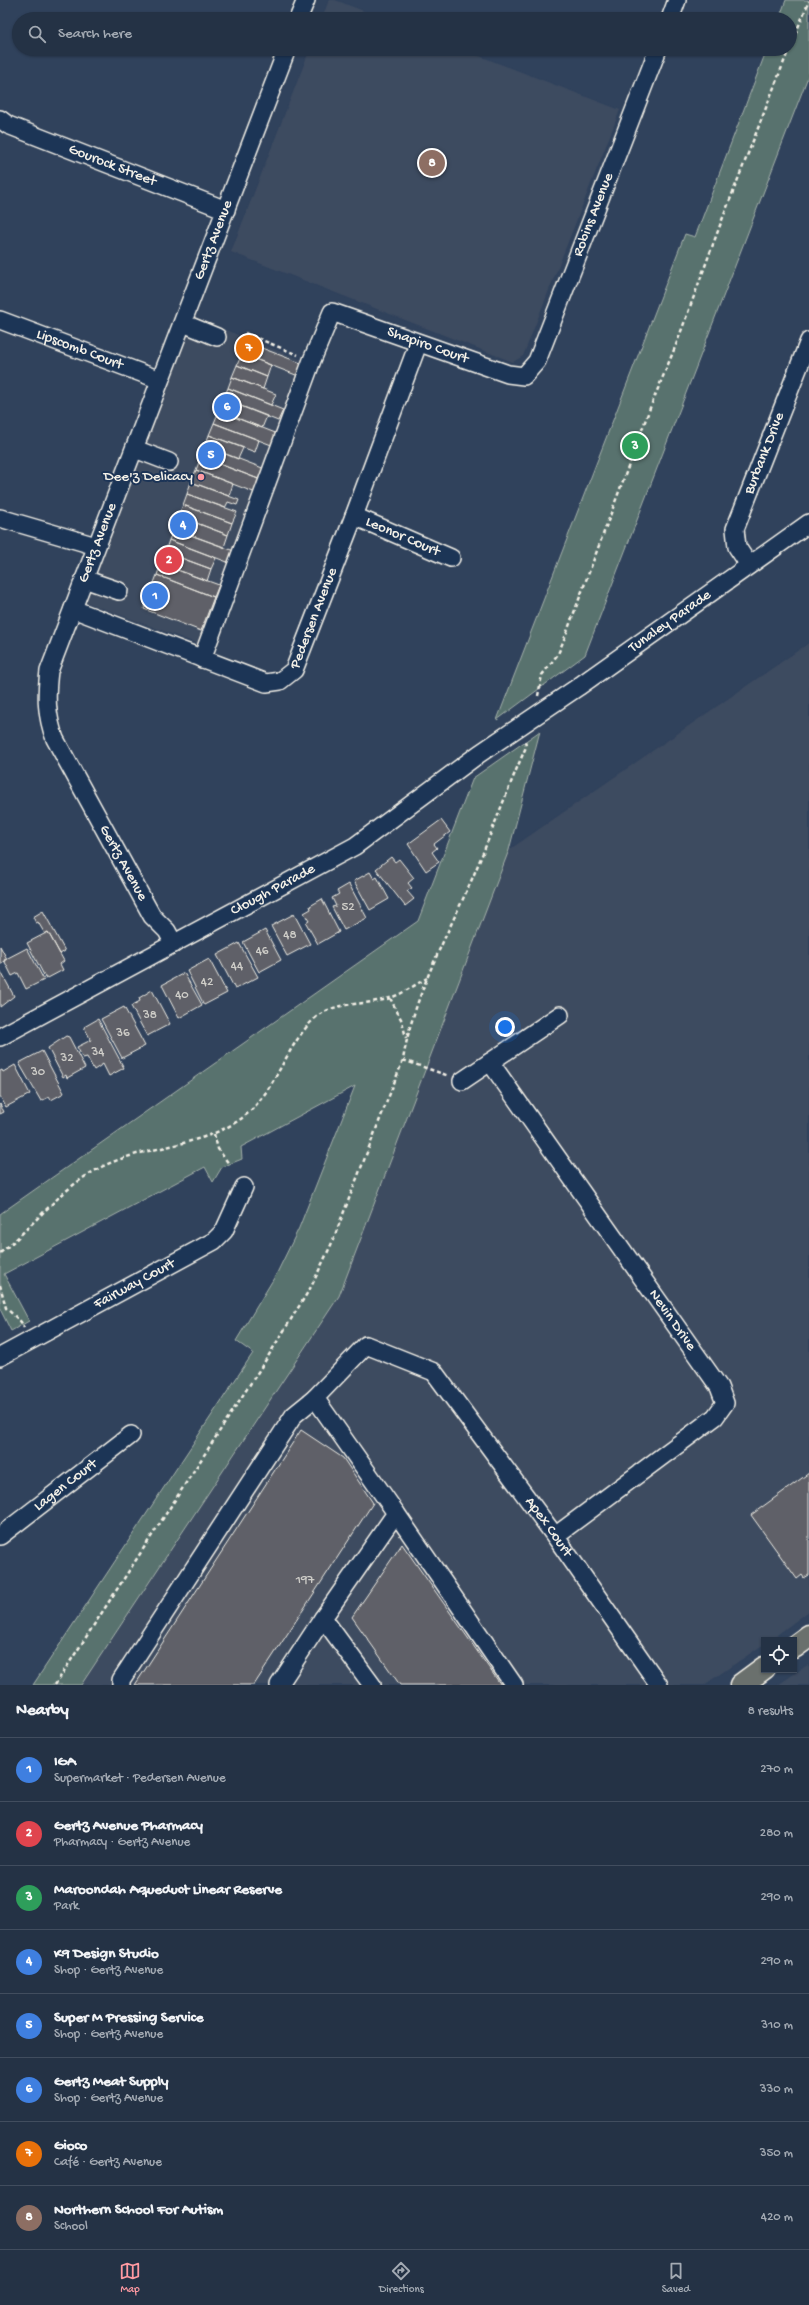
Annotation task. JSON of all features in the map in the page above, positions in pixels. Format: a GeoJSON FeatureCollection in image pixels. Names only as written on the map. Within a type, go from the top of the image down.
{"type":"FeatureCollection","features":[{"type":"Feature","properties":{"kind":"main road"},"geometry":{"type":"LineString","coordinates":[[797,1645],[809,1636]]}},
{"type":"Feature","properties":{"kind":"main road"},"geometry":{"type":"LineString","coordinates":[[740,1685],[761,1670]]}},
{"type":"Feature","properties":{"kind":"street"},"geometry":{"type":"LineString","coordinates":[[301,12],[306,0]]}},
{"type":"Feature","properties":{"kind":"street"},"geometry":{"type":"LineString","coordinates":[[673,12],[677,0]]}},
{"type":"Feature","properties":{"kind":"street","name":"Gertz Avenue"},"geometry":{"type":"LineString","coordinates":[[168,946],[167,931],[152,916],[55,739],[48,720],[46,700],[49,671],[284,56]]}},
{"type":"Feature","properties":{"kind":"street","name":"Robins Avenue"},"geometry":{"type":"LineString","coordinates":[[524,376],[537,361],[655,56]]}},
{"type":"Feature","properties":{"kind":"street","name":"Gourock Street"},"geometry":{"type":"LineString","coordinates":[[0,119],[8,125],[226,210]]}},
{"type":"Feature","properties":{"kind":"street","name":"Shapiro Court"},"geometry":{"type":"LineString","coordinates":[[312,360],[332,312],[418,344],[508,374],[524,376]]}},
{"type":"Feature","properties":{"kind":"street","name":"Lipscomb Court"},"geometry":{"type":"LineString","coordinates":[[0,320],[160,380]]}},
{"type":"Feature","properties":{"kind":"street"},"geometry":{"type":"LineString","coordinates":[[183,323],[217,337]]}},
{"type":"Feature","properties":{"kind":"street","name":"Burbank Drive"},"geometry":{"type":"LineString","coordinates":[[749,565],[736,547],[735,529],[809,341]]}},
{"type":"Feature","properties":{"kind":"street","name":"Pedersen Avenue"},"geometry":{"type":"LineString","coordinates":[[73,609],[266,683],[280,681],[294,670],[354,516],[418,344]]}},
{"type":"Feature","properties":{"kind":"street"},"geometry":{"type":"LineString","coordinates":[[202,659],[312,360]]}},
{"type":"Feature","properties":{"kind":"street"},"geometry":{"type":"LineString","coordinates":[[135,448],[169,462]]}},
{"type":"Feature","properties":{"kind":"street","name":"Leonor Court"},"geometry":{"type":"LineString","coordinates":[[354,516],[451,558]]}},
{"type":"Feature","properties":{"kind":"street"},"geometry":{"type":"LineString","coordinates":[[0,518],[96,546]]}},
{"type":"Feature","properties":{"kind":"street","name":"Tunaley Parade"},"geometry":{"type":"LineString","coordinates":[[530,719],[809,523]]}},
{"type":"Feature","properties":{"kind":"street"},"geometry":{"type":"LineString","coordinates":[[84,579],[119,591]]}},
{"type":"Feature","properties":{"kind":"street","name":"Clough Parade"},"geometry":{"type":"LineString","coordinates":[[0,1037],[355,846],[471,759],[530,719]]}},
{"type":"Feature","properties":{"kind":"street"},"geometry":{"type":"LineString","coordinates":[[462,1081],[560,1015]]}},
{"type":"Feature","properties":{"kind":"street","name":"Nevin Drive"},"geometry":{"type":"LineString","coordinates":[[490,1062],[719,1387],[725,1403],[715,1417],[554,1536]]}},
{"type":"Feature","properties":{"kind":"street","name":"Fairway Court"},"geometry":{"type":"LineString","coordinates":[[0,1357],[214,1241],[224,1231],[244,1187]]}},
{"type":"Feature","properties":{"kind":"street","name":"Apex Court"},"geometry":{"type":"LineString","coordinates":[[316,1398],[366,1345],[434,1372],[554,1536],[660,1685]]}},
{"type":"Feature","properties":{"kind":"street"},"geometry":{"type":"LineString","coordinates":[[121,1685],[121,1680],[294,1415],[316,1398],[514,1685]]}},
{"type":"Feature","properties":{"kind":"street","name":"Lagen Court"},"geometry":{"type":"LineString","coordinates":[[0,1536],[131,1435]]}},
{"type":"Feature","properties":{"kind":"street"},"geometry":{"type":"LineString","coordinates":[[279,1685],[323,1618],[396,1513]]}},
{"type":"Feature","properties":{"kind":"street"},"geometry":{"type":"LineString","coordinates":[[323,1618],[372,1685]]}},
{"type":"Feature","properties":{"kind":"path"},"geometry":{"type":"LineString","coordinates":[[797,31],[809,1]]}},
{"type":"Feature","properties":{"kind":"path"},"geometry":{"type":"LineString","coordinates":[[55,1685],[267,1358],[310,1287],[331,1245],[403,1060],[406,1040],[427,978],[472,878],[526,747],[524,734],[530,719],[542,675],[558,654],[565,637],[650,408],[676,346],[722,220],[787,56]]}},
{"type":"Feature","properties":{"kind":"path"},"geometry":{"type":"LineString","coordinates":[[245,333],[312,360]]}},
{"type":"Feature","properties":{"kind":"path"},"geometry":{"type":"LineString","coordinates":[[0,1253],[76,1183],[96,1170],[121,1159],[214,1134],[250,1113],[270,1088],[302,1034],[311,1022],[323,1012],[338,1006],[390,998],[427,978]]}},
{"type":"Feature","properties":{"kind":"path"},"geometry":{"type":"LineString","coordinates":[[390,998],[402,1021],[406,1040]]}},
{"type":"Feature","properties":{"kind":"path"},"geometry":{"type":"LineString","coordinates":[[403,1060],[462,1081]]}},
{"type":"Feature","properties":{"kind":"path"},"geometry":{"type":"LineString","coordinates":[[214,1134],[218,1150],[229,1164]]}},
{"type":"Feature","properties":{"kind":"path"},"geometry":{"type":"LineString","coordinates":[[0,1285],[6,1308],[21,1322],[30,1341]]}},
{"type":"Feature","properties":{"kind":"shaded area"},"geometry":{"type":"Polygon","coordinates":[[[329,0],[335,0],[366,12],[325,12],[329,0]]]}},
{"type":"Feature","properties":{"kind":"shaded area"},"geometry":{"type":"Polygon","coordinates":[[[307,56],[479,56],[620,110],[523,356],[513,362],[231,252],[307,56]]]}},
{"type":"Feature","properties":{"kind":"shaded area"},"geometry":{"type":"Polygon","coordinates":[[[192,317],[315,365],[212,649],[85,602],[192,317]]]}},
{"type":"Feature","properties":{"kind":"shaded area"},"geometry":{"type":"Polygon","coordinates":[[[809,643],[809,1611],[774,1637],[761,1637],[761,1646],[704,1685],[81,1685],[339,1296],[509,850],[809,643]]]}},
{"type":"Feature","properties":{"kind":"shaded area"},"geometry":{"type":"Polygon","coordinates":[[[809,1664],[809,1685],[778,1685],[797,1673],[809,1664]]]}},
{"type":"Feature","properties":{"kind":"green space"},"geometry":{"type":"Polygon","coordinates":[[[786,0],[809,0],[809,74],[585,655],[497,720],[685,234],[695,237],[764,56],[797,56],[797,12],[782,12],[786,0]]]}},
{"type":"Feature","properties":{"kind":"green space"},"geometry":{"type":"Polygon","coordinates":[[[540,731],[509,850],[339,1296],[81,1685],[33,1685],[253,1353],[236,1341],[277,1273],[299,1228],[355,1086],[241,1147],[242,1159],[222,1167],[213,1182],[205,1167],[4,1274],[29,1321],[11,1331],[0,1309],[0,1214],[418,921],[473,778],[540,731]]]}},
{"type":"Feature","properties":{"kind":"building"},"geometry":{"type":"Polygon","coordinates":[[[246,342],[306,365],[301,377],[242,354],[246,342]]]}},
{"type":"Feature","properties":{"kind":"building"},"geometry":{"type":"Polygon","coordinates":[[[242,354],[271,365],[267,377],[237,365],[242,354]]]}},
{"type":"Feature","properties":{"kind":"building"},"geometry":{"type":"Polygon","coordinates":[[[237,365],[267,377],[263,389],[232,377],[237,365]]]}},
{"type":"Feature","properties":{"kind":"building"},"geometry":{"type":"Polygon","coordinates":[[[232,377],[276,394],[271,405],[228,388],[232,377]]]}},
{"type":"Feature","properties":{"kind":"building"},"geometry":{"type":"Polygon","coordinates":[[[228,388],[283,410],[278,421],[223,399],[228,388]]]}},
{"type":"Feature","properties":{"kind":"building"},"geometry":{"type":"Polygon","coordinates":[[[223,399],[267,416],[262,428],[219,411],[223,399]]]}},
{"type":"Feature","properties":{"kind":"building"},"geometry":{"type":"Polygon","coordinates":[[[219,411],[278,434],[274,446],[214,423],[219,411]]]}},
{"type":"Feature","properties":{"kind":"building"},"geometry":{"type":"Polygon","coordinates":[[[214,423],[259,440],[255,452],[209,435],[214,423]]]}},
{"type":"Feature","properties":{"kind":"building"},"geometry":{"type":"Polygon","coordinates":[[[209,435],[243,448],[238,459],[205,446],[209,435]]]}},
{"type":"Feature","properties":{"kind":"building"},"geometry":{"type":"Polygon","coordinates":[[[205,446],[265,469],[261,480],[201,457],[205,446]]]}},
{"type":"Feature","properties":{"kind":"building"},"geometry":{"type":"Polygon","coordinates":[[[201,457],[261,480],[256,493],[196,470],[201,457]]]}},
{"type":"Feature","properties":{"kind":"building"},"geometry":{"type":"Polygon","coordinates":[[[196,470],[233,484],[229,496],[191,482],[196,470]]]}},
{"type":"Feature","properties":{"kind":"building"},"geometry":{"type":"Polygon","coordinates":[[[191,482],[239,500],[237,505],[228,502],[225,508],[187,494],[191,482]]]}},
{"type":"Feature","properties":{"kind":"building"},"geometry":{"type":"Polygon","coordinates":[[[187,494],[237,512],[232,523],[183,505],[187,494]]]}},
{"type":"Feature","properties":{"kind":"building"},"geometry":{"type":"Polygon","coordinates":[[[183,505],[232,523],[228,535],[178,516],[183,505]]]}},
{"type":"Feature","properties":{"kind":"building"},"geometry":{"type":"Polygon","coordinates":[[[178,516],[228,535],[224,547],[174,529],[178,516]]]}},
{"type":"Feature","properties":{"kind":"building"},"geometry":{"type":"Polygon","coordinates":[[[174,529],[234,551],[230,563],[169,540],[174,529]]]}},
{"type":"Feature","properties":{"kind":"building"},"geometry":{"type":"Polygon","coordinates":[[[169,540],[216,558],[211,569],[165,552],[169,540]]]}},
{"type":"Feature","properties":{"kind":"building"},"geometry":{"type":"Polygon","coordinates":[[[165,552],[211,569],[207,581],[161,564],[165,552]]]}},
{"type":"Feature","properties":{"kind":"building"},"geometry":{"type":"Polygon","coordinates":[[[161,564],[219,585],[214,597],[157,575],[161,564]]]}},
{"type":"Feature","properties":{"kind":"building"},"geometry":{"type":"Polygon","coordinates":[[[157,575],[214,597],[201,631],[144,609],[157,575]]]}},
{"type":"Feature","properties":{"kind":"building"},"geometry":{"type":"Polygon","coordinates":[[[441,820],[450,832],[434,844],[437,848],[432,852],[439,862],[426,871],[408,844],[441,820]]]}},
{"type":"Feature","properties":{"kind":"building"},"geometry":{"type":"Polygon","coordinates":[[[391,857],[395,862],[399,859],[414,878],[408,883],[412,888],[407,891],[414,899],[405,906],[376,869],[391,857]]]}},
{"type":"Feature","properties":{"kind":"building"},"geometry":{"type":"Polygon","coordinates":[[[370,872],[374,879],[377,877],[389,899],[370,910],[354,881],[370,872]]]}},
{"type":"Feature","properties":{"kind":"building"},"geometry":{"type":"Polygon","coordinates":[[[349,884],[367,918],[344,930],[332,907],[336,906],[332,898],[339,894],[337,891],[349,884]]]}},
{"type":"Feature","properties":{"kind":"building"},"geometry":{"type":"Polygon","coordinates":[[[322,899],[339,932],[318,944],[306,923],[309,921],[304,913],[311,909],[310,906],[322,899]]]}},
{"type":"Feature","properties":{"kind":"building"},"geometry":{"type":"Polygon","coordinates":[[[43,911],[65,951],[60,954],[48,932],[45,934],[38,922],[36,923],[33,917],[43,911]]]}},
{"type":"Feature","properties":{"kind":"building"},"geometry":{"type":"Polygon","coordinates":[[[294,914],[310,944],[287,956],[271,926],[294,914]]]}},
{"type":"Feature","properties":{"kind":"building"},"geometry":{"type":"Polygon","coordinates":[[[265,930],[281,960],[259,972],[243,942],[265,930]]]}},
{"type":"Feature","properties":{"kind":"building"},"geometry":{"type":"Polygon","coordinates":[[[48,932],[64,961],[60,964],[63,970],[46,979],[27,943],[48,932]]]}},
{"type":"Feature","properties":{"kind":"building"},"geometry":{"type":"Polygon","coordinates":[[[239,943],[258,977],[235,989],[217,955],[239,943]]]}},
{"type":"Feature","properties":{"kind":"building"},"geometry":{"type":"Polygon","coordinates":[[[0,946],[7,959],[0,964],[0,946]]]}},
{"type":"Feature","properties":{"kind":"building"},"geometry":{"type":"Polygon","coordinates":[[[27,948],[44,980],[26,989],[18,973],[12,976],[4,960],[27,948]]]}},
{"type":"Feature","properties":{"kind":"building"},"geometry":{"type":"Polygon","coordinates":[[[209,959],[227,993],[204,1005],[187,971],[209,959]]]}},
{"type":"Feature","properties":{"kind":"building"},"geometry":{"type":"Polygon","coordinates":[[[0,970],[14,996],[0,1007],[0,970]]]}},
{"type":"Feature","properties":{"kind":"building"},"geometry":{"type":"Polygon","coordinates":[[[184,973],[202,1005],[179,1018],[162,985],[184,973]]]}},
{"type":"Feature","properties":{"kind":"building"},"geometry":{"type":"Polygon","coordinates":[[[152,990],[170,1024],[147,1036],[131,1006],[140,1001],[139,998],[152,990]]]}},
{"type":"Feature","properties":{"kind":"building"},"geometry":{"type":"Polygon","coordinates":[[[124,1007],[145,1046],[122,1058],[101,1019],[124,1007]]]}},
{"type":"Feature","properties":{"kind":"building"},"geometry":{"type":"Polygon","coordinates":[[[98,1019],[124,1068],[109,1076],[103,1064],[94,1070],[87,1057],[83,1058],[77,1047],[91,1040],[84,1027],[98,1019]]]}},
{"type":"Feature","properties":{"kind":"building"},"geometry":{"type":"Polygon","coordinates":[[[66,1036],[69,1037],[85,1068],[67,1078],[66,1075],[63,1077],[48,1048],[66,1036]]]}},
{"type":"Feature","properties":{"kind":"building"},"geometry":{"type":"Polygon","coordinates":[[[42,1051],[64,1093],[51,1100],[49,1097],[41,1101],[19,1063],[42,1051]]]}},
{"type":"Feature","properties":{"kind":"building"},"geometry":{"type":"Polygon","coordinates":[[[15,1065],[30,1094],[6,1107],[0,1096],[0,1071],[2,1070],[3,1072],[15,1065]]]}},
{"type":"Feature","properties":{"kind":"building"},"geometry":{"type":"Polygon","coordinates":[[[0,1104],[4,1112],[0,1114],[0,1104]]]}},
{"type":"Feature","properties":{"kind":"building"},"geometry":{"type":"Polygon","coordinates":[[[301,1430],[343,1458],[373,1503],[254,1685],[135,1685],[301,1430]]]}},
{"type":"Feature","properties":{"kind":"building"},"geometry":{"type":"Polygon","coordinates":[[[809,1473],[809,1575],[804,1578],[802,1575],[797,1579],[751,1515],[809,1473]]]}},
{"type":"Feature","properties":{"kind":"building"},"geometry":{"type":"Polygon","coordinates":[[[402,1544],[501,1685],[400,1685],[352,1617],[402,1544]]]}},
{"type":"Feature","properties":{"kind":"place","name":"Northern School For Autism"},"geometry":{"type":"Point","coordinates":[432,163]}},
{"type":"Feature","properties":{"kind":"place","name":"Gioco"},"geometry":{"type":"Point","coordinates":[249,348]}},
{"type":"Feature","properties":{"kind":"place","name":"Gertz Meat Supply"},"geometry":{"type":"Point","coordinates":[227,407]}},
{"type":"Feature","properties":{"kind":"place","name":"Maroondah Aqueduct Linear Reserve"},"geometry":{"type":"Point","coordinates":[635,446]}},
{"type":"Feature","properties":{"kind":"place","name":"Super M Pressing Service"},"geometry":{"type":"Point","coordinates":[211,455]}},
{"type":"Feature","properties":{"kind":"place","name":"Dee'z Delicacy"},"geometry":{"type":"Point","coordinates":[201,477]}},
{"type":"Feature","properties":{"kind":"place","name":"K9 Design Studio"},"geometry":{"type":"Point","coordinates":[183,525]}},
{"type":"Feature","properties":{"kind":"place","name":"Gertz Avenue Pharmacy"},"geometry":{"type":"Point","coordinates":[169,560]}},
{"type":"Feature","properties":{"kind":"place","name":"IGA"},"geometry":{"type":"Point","coordinates":[155,596]}}]}
